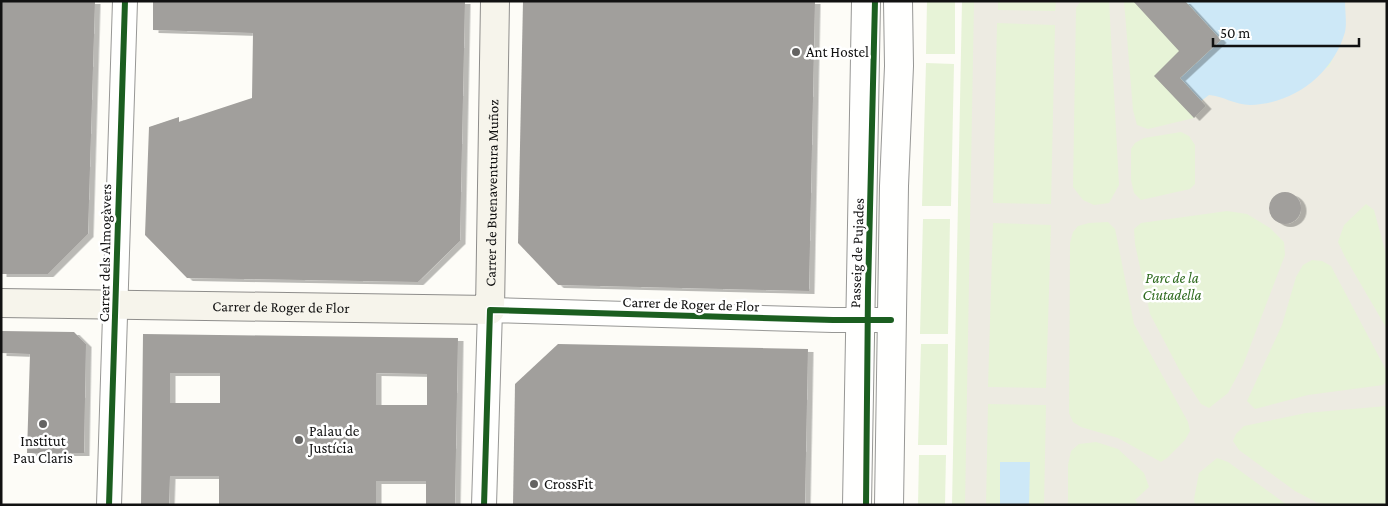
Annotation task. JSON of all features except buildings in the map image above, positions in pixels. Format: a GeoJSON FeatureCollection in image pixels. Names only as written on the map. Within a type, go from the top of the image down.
{"type":"FeatureCollection","features":[{"type":"Feature","properties":{"kind":"main road","name":"Carrer de Buenaventura Muñoz"},"geometry":{"type":"LineString","coordinates":[[490,310],[495,1]]}},
{"type":"Feature","properties":{"kind":"main road","name":"Carrer de Roger de Flor"},"geometry":{"type":"LineString","coordinates":[[1,303],[490,310]]}},
{"type":"Feature","properties":{"kind":"street","name":"Carrer dels Almogàvers"},"geometry":{"type":"LineString","coordinates":[[109,505],[125,1]]}},
{"type":"Feature","properties":{"kind":"street","name":"Passeig de Pujades"},"geometry":{"type":"LineString","coordinates":[[857,505],[866,1]]}},
{"type":"Feature","properties":{"kind":"street"},"geometry":{"type":"LineString","coordinates":[[889,505],[891,320],[899,66],[898,1]]}},
{"type":"Feature","properties":{"kind":"street","name":"Carrer de Roger de Flor"},"geometry":{"type":"LineString","coordinates":[[490,310],[860,321],[891,320]]}},
{"type":"Feature","properties":{"kind":"street","name":"Carrer de Buenaventura Muñoz"},"geometry":{"type":"LineString","coordinates":[[484,505],[490,310]]}},
{"type":"Feature","properties":{"kind":"green space"},"geometry":{"type":"Polygon","coordinates":[[[927,1],[955,1],[955,54],[926,54],[927,1]]]}},
{"type":"Feature","properties":{"kind":"green space","name":"Parc de la Ciutadella"},"geometry":{"type":"Polygon","coordinates":[[[962,1],[1387,1],[1387,505],[952,505],[962,1]]]}},
{"type":"Feature","properties":{"kind":"green space"},"geometry":{"type":"Polygon","coordinates":[[[926,63],[954,64],[951,206],[922,206],[926,63]]]}},
{"type":"Feature","properties":{"kind":"green space"},"geometry":{"type":"Polygon","coordinates":[[[923,219],[950,219],[948,334],[920,334],[923,219]]]}},
{"type":"Feature","properties":{"kind":"green space"},"geometry":{"type":"Polygon","coordinates":[[[921,344],[948,344],[947,445],[918,445],[921,344]]]}},
{"type":"Feature","properties":{"kind":"green space"},"geometry":{"type":"Polygon","coordinates":[[[919,455],[946,455],[945,505],[918,505],[919,455]]]}},
{"type":"Feature","properties":{"kind":"shaded area"},"geometry":{"type":"Polygon","coordinates":[[[974,1],[998,1],[998,10],[1055,11],[1056,1],[1081,1],[1076,8],[1073,187],[1083,200],[1094,205],[1109,203],[1119,185],[1109,1],[1124,1],[1133,110],[1137,125],[1148,129],[1194,118],[1206,106],[1201,101],[1209,95],[1329,67],[1345,31],[1345,1],[1387,1],[1387,258],[1374,210],[1366,204],[1344,225],[1338,242],[1387,329],[1387,372],[1331,266],[1322,261],[1312,260],[1303,265],[1296,277],[1282,325],[1247,401],[1255,409],[1308,395],[1383,385],[1387,381],[1387,406],[1306,413],[1244,426],[1236,434],[1233,441],[1239,450],[1295,491],[1316,502],[1328,505],[1287,505],[1228,462],[1217,458],[1199,473],[1194,499],[1195,505],[1139,505],[1135,500],[1149,487],[1144,473],[1118,449],[1096,442],[1079,444],[1071,451],[1068,465],[1068,505],[1044,505],[1046,405],[988,404],[986,505],[965,505],[974,1]],[[997,23],[993,203],[1051,204],[1055,25],[997,23]],[[1181,132],[1144,138],[1135,143],[1131,149],[1131,180],[1134,193],[1141,200],[1190,189],[1195,184],[1195,145],[1189,136],[1181,132]],[[1227,211],[1141,223],[1134,229],[1135,244],[1150,314],[1181,373],[1201,404],[1209,408],[1228,393],[1243,365],[1285,255],[1284,242],[1270,228],[1247,214],[1227,211]],[[1108,222],[1089,223],[1078,226],[1073,232],[1070,243],[1069,413],[1073,422],[1081,427],[1118,438],[1161,462],[1185,440],[1190,431],[1188,422],[1134,324],[1115,229],[1108,222]],[[993,223],[988,387],[1046,388],[1051,225],[993,223]]]}},
{"type":"Feature","properties":{"kind":"water"},"geometry":{"type":"Polygon","coordinates":[[[1185,1],[1345,1],[1345,32],[1331,61],[1310,84],[1296,93],[1282,99],[1250,105],[1239,104],[1209,95],[1201,101],[1180,78],[1221,40],[1185,1]]]}},
{"type":"Feature","properties":{"kind":"water"},"geometry":{"type":"Polygon","coordinates":[[[1000,462],[1030,462],[1029,505],[1000,505],[1000,462]]]}},
{"type":"Feature","properties":{"kind":"cycle path"},"geometry":{"type":"LineString","coordinates":[[109,505],[125,1]]}},
{"type":"Feature","properties":{"kind":"cycle path"},"geometry":{"type":"LineString","coordinates":[[866,505],[868,291],[875,1]]}},
{"type":"Feature","properties":{"kind":"cycle path"},"geometry":{"type":"LineString","coordinates":[[484,505],[490,310],[891,320]]}},
{"type":"Feature","properties":{"kind":"place","name":"Ant Hostel"},"geometry":{"type":"Point","coordinates":[796,52]}},
{"type":"Feature","properties":{"kind":"place","name":"Institut Pau Claris"},"geometry":{"type":"Point","coordinates":[43,424]}},
{"type":"Feature","properties":{"kind":"place","name":"Palau de Justícia"},"geometry":{"type":"Point","coordinates":[299,440]}},
{"type":"Feature","properties":{"kind":"place","name":"CrossFit"},"geometry":{"type":"Point","coordinates":[534,484]}}]}
